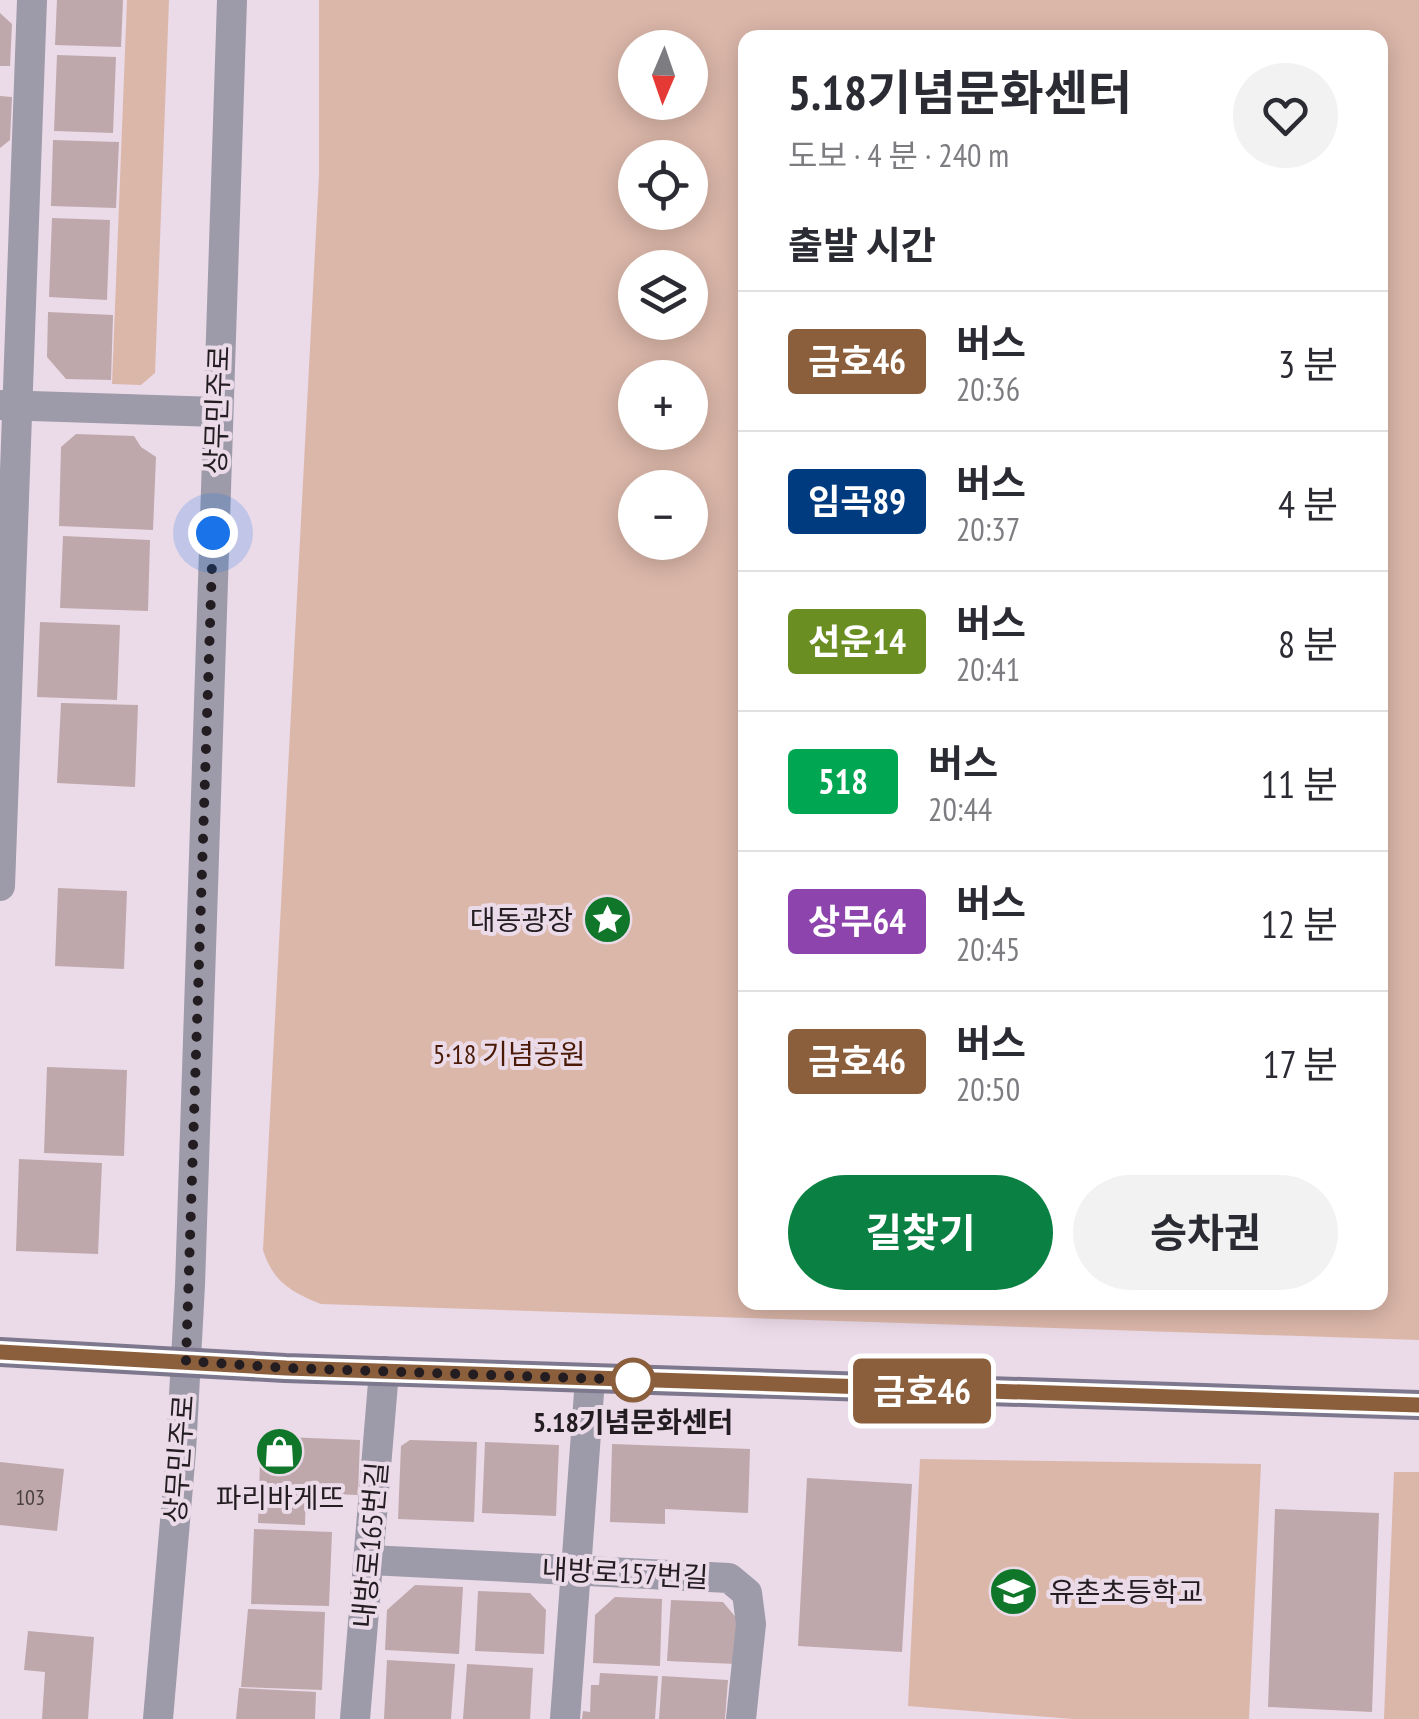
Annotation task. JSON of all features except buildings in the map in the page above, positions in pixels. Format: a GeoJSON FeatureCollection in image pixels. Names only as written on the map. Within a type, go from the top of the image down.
{"type":"FeatureCollection","features":[{"type":"Feature","properties":{"kind":"street"},"geometry":{"type":"LineString","coordinates":[[0,886],[12,184],[32,0]]}},
{"type":"Feature","properties":{"kind":"street","name":"상무민주로"},"geometry":{"type":"LineString","coordinates":[[158,1719],[186,1361],[232,0]]}},
{"type":"Feature","properties":{"kind":"street"},"geometry":{"type":"LineString","coordinates":[[8,406],[217,412]]}},
{"type":"Feature","properties":{"kind":"street"},"geometry":{"type":"LineString","coordinates":[[0,1352],[590,1379],[1419,1405]]}},
{"type":"Feature","properties":{"kind":"street","name":"내방로165번길"},"geometry":{"type":"LineString","coordinates":[[356,1719],[384,1371]]}},
{"type":"Feature","properties":{"kind":"street"},"geometry":{"type":"LineString","coordinates":[[565,1719],[590,1379]]}},
{"type":"Feature","properties":{"kind":"street","name":"내방로157번길"},"geometry":{"type":"LineString","coordinates":[[370,1560],[729,1578],[747,1593],[750,1624],[741,1719]]}},
{"type":"Feature","properties":{"kind":"green space"},"geometry":{"type":"Polygon","coordinates":[[[127,0],[169,0],[155,373],[141,385],[112,384],[127,0]]]}},
{"type":"Feature","properties":{"kind":"green space","name":"5·18 기념공원"},"geometry":{"type":"Polygon","coordinates":[[[319,0],[1419,0],[1419,1340],[321,1304],[292,1290],[267,1261],[263,1250],[319,175],[319,0]]]}},
{"type":"Feature","properties":{"kind":"green space","name":"유촌초등학교"},"geometry":{"type":"Polygon","coordinates":[[[920,1459],[1261,1464],[1249,1719],[1073,1719],[908,1706],[920,1459]]]}},
{"type":"Feature","properties":{"kind":"green space"},"geometry":{"type":"Polygon","coordinates":[[[1394,1472],[1419,1472],[1419,1719],[1384,1719],[1394,1472]]]}},
{"type":"Feature","properties":{"kind":"bus line","name":"금호46"},"geometry":{"type":"LineString","coordinates":[[0,1352],[286,1368],[1419,1405]]}},
{"type":"Feature","properties":{"kind":"place","name":"대동광장"},"geometry":{"type":"Point","coordinates":[608,920]}},
{"type":"Feature","properties":{"kind":"place","name":"5.18기념문화센터"},"geometry":{"type":"Point","coordinates":[633,1380]}},
{"type":"Feature","properties":{"kind":"place","name":"파리바게뜨"},"geometry":{"type":"Point","coordinates":[280,1451]}},
{"type":"Feature","properties":{"kind":"place","name":"유촌초등학교"},"geometry":{"type":"Point","coordinates":[1014,1592]}},
{"type":"Feature","properties":{"kind":"route"},"geometry":{"type":"LineString","coordinates":[[213,533],[186,1361],[633,1380]]}}]}
